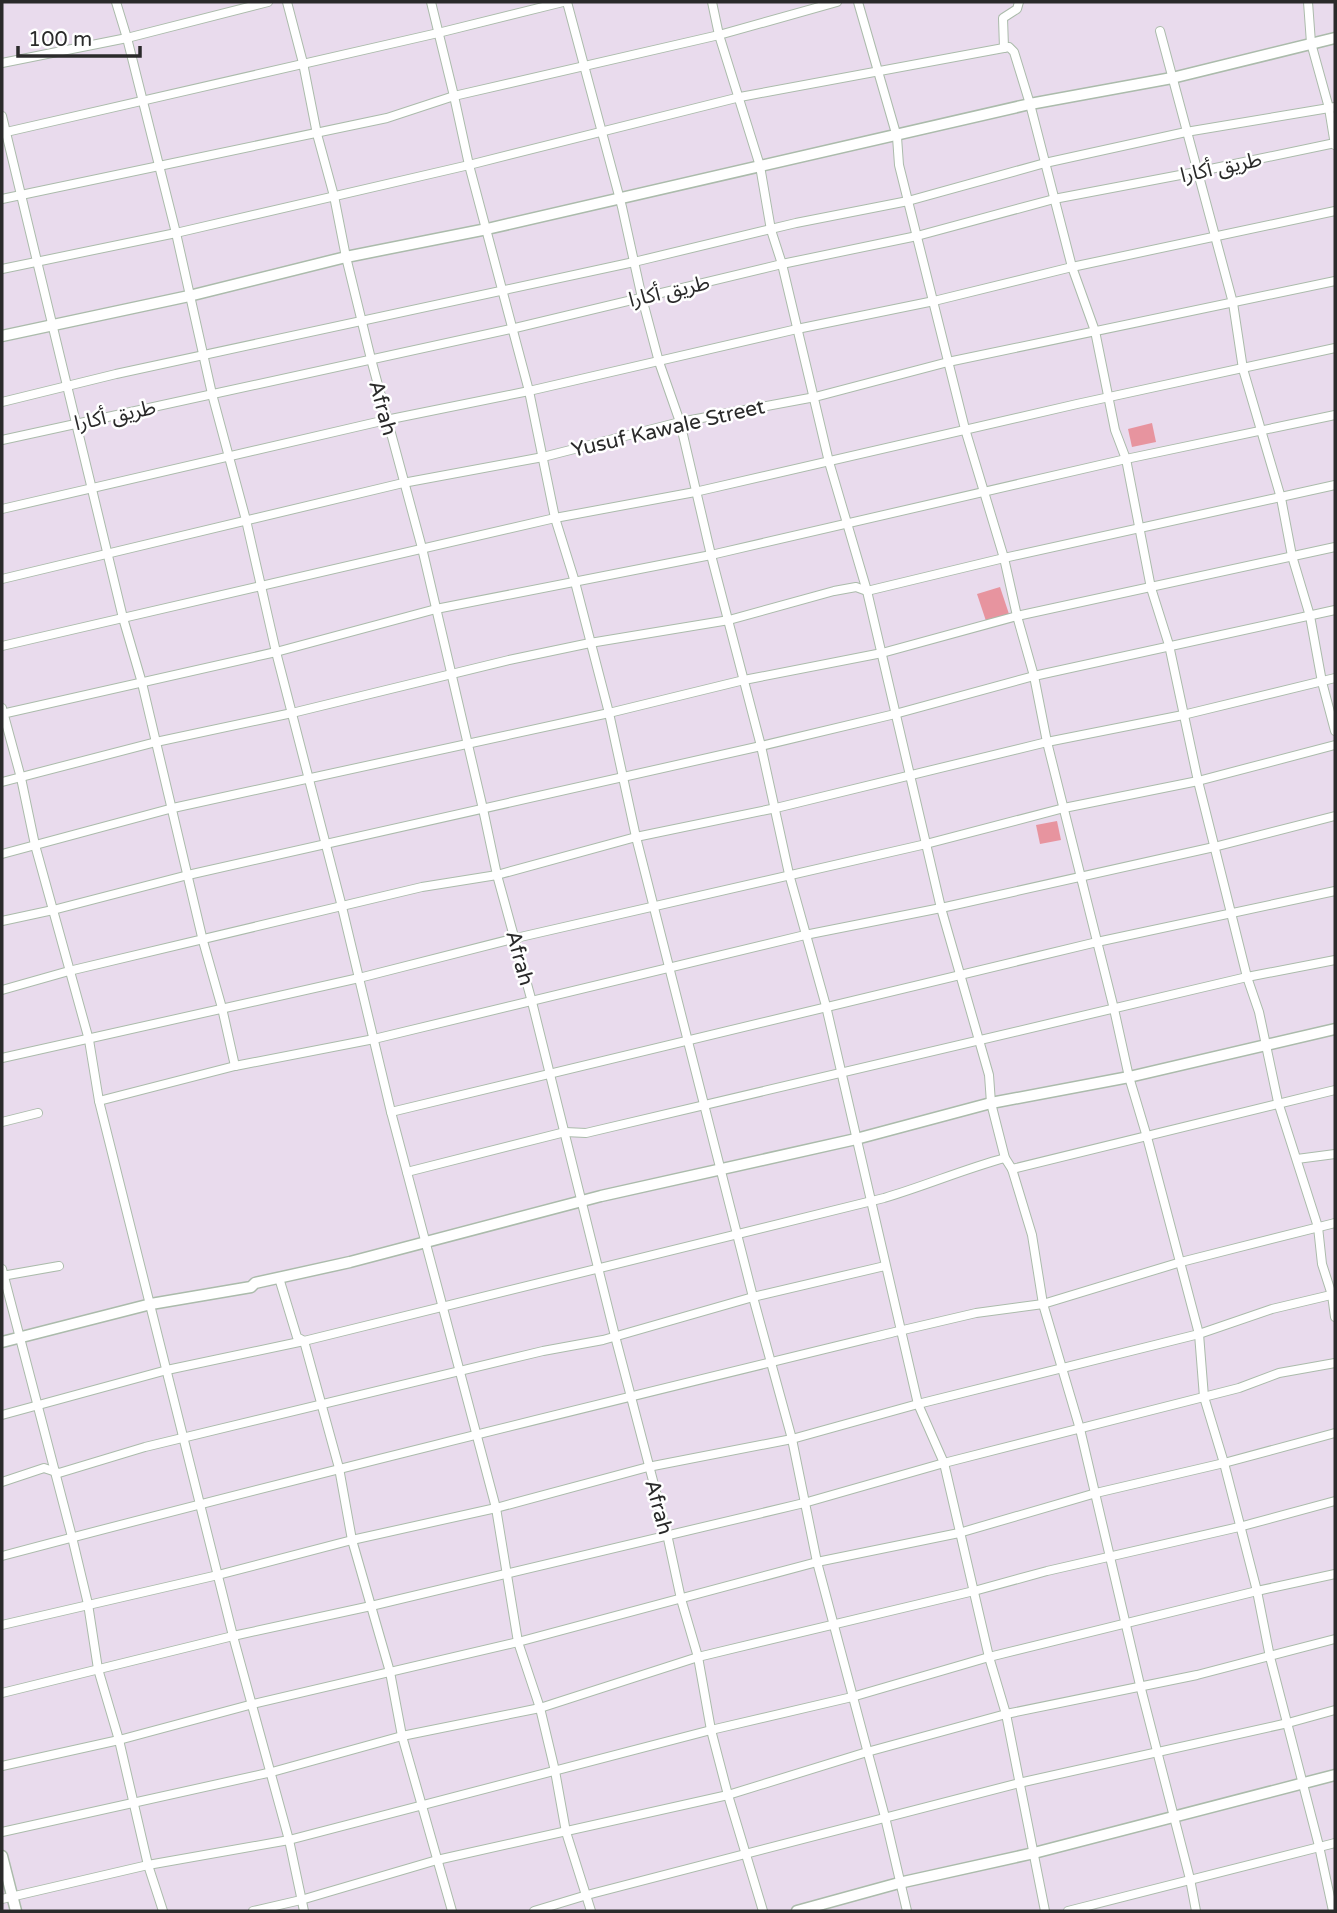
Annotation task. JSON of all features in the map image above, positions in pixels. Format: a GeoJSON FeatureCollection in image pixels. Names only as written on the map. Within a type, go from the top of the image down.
{"type":"FeatureCollection","features":[{"type":"Feature","properties":{"kind":"street"},"geometry":{"type":"LineString","coordinates":[[116,2],[176,233],[212,394],[246,520],[276,652],[342,907],[391,1112],[496,1508],[519,1642],[540,1708],[566,1832],[591,1911]]}},
{"type":"Feature","properties":{"kind":"street"},"geometry":{"type":"LineString","coordinates":[[2,63],[127,38],[268,2]]}},
{"type":"Feature","properties":{"kind":"street","name":"Afrah"},"geometry":{"type":"LineString","coordinates":[[287,2],[386,420],[422,548],[496,875],[516,937],[667,1534],[681,1599],[698,1657],[711,1730],[763,1911]]}},
{"type":"Feature","properties":{"kind":"street"},"geometry":{"type":"LineString","coordinates":[[430,2],[468,165],[529,391],[555,518],[609,713],[653,906],[752,1297],[792,1440],[817,1562],[885,1817],[907,1911]]}},
{"type":"Feature","properties":{"kind":"street"},"geometry":{"type":"LineString","coordinates":[[4,132],[565,2],[602,132],[659,362],[680,422],[710,555],[776,808],[789,874],[825,1006],[899,1331],[918,1404],[944,1464],[989,1657],[1006,1714],[1045,1911]]}},
{"type":"Feature","properties":{"kind":"street"},"geometry":{"type":"LineString","coordinates":[[712,2],[719,35],[760,166],[771,230],[782,264],[830,461],[867,592],[941,908],[989,1075],[991,1102],[1005,1158],[1013,1170],[1032,1235],[1043,1304],[1080,1429],[1196,1911]]}},
{"type":"Feature","properties":{"kind":"street"},"geometry":{"type":"LineString","coordinates":[[2,199],[387,118],[454,96],[719,35],[837,2]]}},
{"type":"Feature","properties":{"kind":"street"},"geometry":{"type":"LineString","coordinates":[[858,2],[876,72],[897,136],[899,165],[948,362],[1004,558],[1129,1077],[1199,1334],[1204,1397],[1257,1591],[1270,1657],[1320,1846],[1333,1911]]}},
{"type":"Feature","properties":{"kind":"street"},"geometry":{"type":"LineString","coordinates":[[1004,48],[1003,18],[1017,9],[1019,2]]}},
{"type":"Feature","properties":{"kind":"street"},"geometry":{"type":"LineString","coordinates":[[1308,2],[1311,43],[1332,107],[1335,144]]}},
{"type":"Feature","properties":{"kind":"street"},"geometry":{"type":"LineString","coordinates":[[1160,31],[1233,303],[1243,369],[1281,498],[1292,556],[1310,616],[1322,682],[1335,730]]}},
{"type":"Feature","properties":{"kind":"street"},"geometry":{"type":"LineString","coordinates":[[2,336],[189,296],[346,257],[487,229],[1030,104],[1172,78],[1335,38]]}},
{"type":"Feature","properties":{"kind":"street"},"geometry":{"type":"LineString","coordinates":[[2,269],[176,233],[468,165],[740,97],[1009,47],[1014,52],[1030,104],[1072,267],[1095,331],[1115,430],[1126,459],[1151,588],[1169,645],[1230,913],[1259,1012],[1278,1102],[1318,1227],[1322,1264],[1334,1295],[1335,1317]]}},
{"type":"Feature","properties":{"kind":"street"},"geometry":{"type":"LineString","coordinates":[[2,402],[634,262],[796,223],[908,201],[1045,163],[1186,132],[1332,107]]}},
{"type":"Feature","properties":{"kind":"street"},"geometry":{"type":"LineString","coordinates":[[2,116],[123,618],[142,683],[203,941],[222,1008],[234,1066]]}},
{"type":"Feature","properties":{"kind":"street","name":"طريق أكارا"},"geometry":{"type":"LineString","coordinates":[[2,440],[511,329],[782,264],[917,236],[1054,199],[1335,144]]}},
{"type":"Feature","properties":{"kind":"street"},"geometry":{"type":"LineString","coordinates":[[2,509],[386,420],[529,391],[797,329],[934,301],[1072,267],[1335,211]]}},
{"type":"Feature","properties":{"kind":"street","name":"Yusuf Kawale Street"},"geometry":{"type":"LineString","coordinates":[[2,579],[403,483],[543,457],[680,422],[815,397],[948,362],[1335,281]]}},
{"type":"Feature","properties":{"kind":"street"},"geometry":{"type":"LineString","coordinates":[[2,646],[555,518],[695,492],[965,429],[1335,348]]}},
{"type":"Feature","properties":{"kind":"street"},"geometry":{"type":"LineString","coordinates":[[304,1911],[272,1772],[233,1636],[99,1101],[89,1040],[35,845],[2,712],[276,652],[436,609],[710,555],[1126,459],[1335,415]]}},
{"type":"Feature","properties":{"kind":"street"},"geometry":{"type":"LineString","coordinates":[[2,782],[156,742],[590,643],[729,620],[856,587],[867,592],[1004,558],[1335,485]]}},
{"type":"Feature","properties":{"kind":"street"},"geometry":{"type":"LineString","coordinates":[[2,854],[173,808],[609,713],[744,680],[882,653],[1017,616],[1335,547]]}},
{"type":"Feature","properties":{"kind":"street"},"geometry":{"type":"LineString","coordinates":[[2,921],[53,911],[188,875],[761,746],[1034,676],[1335,610]]}},
{"type":"Feature","properties":{"kind":"street"},"geometry":{"type":"LineString","coordinates":[[2,990],[69,971],[422,887],[496,875],[636,837],[776,808],[1047,742],[1183,715],[1335,678]]}},
{"type":"Feature","properties":{"kind":"street"},"geometry":{"type":"LineString","coordinates":[[2,1058],[359,978],[516,937],[926,844],[1064,808],[1198,781],[1335,745]]}},
{"type":"Feature","properties":{"kind":"street"},"geometry":{"type":"LineString","coordinates":[[99,1101],[234,1066],[374,1039],[805,935],[1081,877],[1335,816]]}},
{"type":"Feature","properties":{"kind":"street"},"geometry":{"type":"LineString","coordinates":[[391,1112],[1097,942],[1335,891]]}},
{"type":"Feature","properties":{"kind":"street"},"geometry":{"type":"LineString","coordinates":[[407,1172],[565,1132],[586,1133],[1247,977],[1335,960]]}},
{"type":"Feature","properties":{"kind":"street"},"geometry":{"type":"LineString","coordinates":[[2,1342],[151,1304],[251,1287],[255,1283],[582,1201],[856,1139],[991,1102],[1129,1077],[1335,1029]]}},
{"type":"Feature","properties":{"kind":"street"},"geometry":{"type":"LineString","coordinates":[[1013,1170],[1335,1090]]}},
{"type":"Feature","properties":{"kind":"street"},"geometry":{"type":"LineString","coordinates":[[2,1122],[38,1113]]}},
{"type":"Feature","properties":{"kind":"street"},"geometry":{"type":"LineString","coordinates":[[1297,1159],[1335,1154]]}},
{"type":"Feature","properties":{"kind":"street"},"geometry":{"type":"LineString","coordinates":[[2,1415],[167,1370],[304,1341],[870,1201],[937,1182],[968,1167],[1005,1158]]}},
{"type":"Feature","properties":{"kind":"street"},"geometry":{"type":"LineString","coordinates":[[2,1556],[340,1468],[899,1331],[976,1313],[1043,1304],[1181,1262],[1335,1223]]}},
{"type":"Feature","properties":{"kind":"street"},"geometry":{"type":"LineString","coordinates":[[59,1266],[2,1273],[72,1537],[88,1604],[97,1669],[119,1740],[148,1865],[163,1911]]}},
{"type":"Feature","properties":{"kind":"street"},"geometry":{"type":"LineString","coordinates":[[2,1482],[44,1468],[60,1473],[145,1447],[615,1336],[752,1297],[885,1266]]}},
{"type":"Feature","properties":{"kind":"street"},"geometry":{"type":"LineString","coordinates":[[279,1278],[297,1338],[304,1341]]}},
{"type":"Feature","properties":{"kind":"street"},"geometry":{"type":"LineString","coordinates":[[2,1625],[496,1508],[648,1467],[792,1440],[918,1404],[1199,1334],[1272,1309],[1334,1295]]}},
{"type":"Feature","properties":{"kind":"street"},"geometry":{"type":"LineString","coordinates":[[304,1341],[340,1468],[352,1540],[390,1672],[402,1736],[452,1911]]}},
{"type":"Feature","properties":{"kind":"street"},"geometry":{"type":"LineString","coordinates":[[2,1693],[233,1636],[804,1503],[1239,1388],[1279,1373],[1335,1363]]}},
{"type":"Feature","properties":{"kind":"street"},"geometry":{"type":"LineString","coordinates":[[2,1766],[119,1740],[253,1703],[519,1642],[817,1562],[959,1533],[1096,1493],[1335,1433]]}},
{"type":"Feature","properties":{"kind":"street"},"geometry":{"type":"LineString","coordinates":[[2,1832],[272,1772],[402,1736],[540,1708],[698,1657],[1335,1502]]}},
{"type":"Feature","properties":{"kind":"street"},"geometry":{"type":"LineString","coordinates":[[7,1898],[148,1865],[289,1840],[711,1730],[852,1697],[989,1657],[1335,1574]]}},
{"type":"Feature","properties":{"kind":"street"},"geometry":{"type":"LineString","coordinates":[[253,1911],[301,1900],[438,1860],[728,1795],[867,1752],[1006,1714],[1197,1675],[1335,1639]]}},
{"type":"Feature","properties":{"kind":"street"},"geometry":{"type":"LineString","coordinates":[[534,1911],[1020,1783],[1335,1710]]}},
{"type":"Feature","properties":{"kind":"street"},"geometry":{"type":"LineString","coordinates":[[797,1911],[1335,1775]]}},
{"type":"Feature","properties":{"kind":"street"},"geometry":{"type":"LineString","coordinates":[[1068,1911],[1335,1843]]}},
{"type":"Feature","properties":{"kind":"street"},"geometry":{"type":"LineString","coordinates":[[2,1856],[7,1898],[16,1911]]}},
{"type":"Feature","properties":{"kind":"shaded area"},"geometry":{"type":"Polygon","coordinates":[[[1152,423],[1156,442],[1132,447],[1128,429],[1152,423]]]}},
{"type":"Feature","properties":{"kind":"shaded area"},"geometry":{"type":"Polygon","coordinates":[[[1000,587],[1009,614],[986,621],[977,594],[1000,587]]]}},
{"type":"Feature","properties":{"kind":"shaded area"},"geometry":{"type":"Polygon","coordinates":[[[1057,821],[1061,840],[1040,844],[1036,825],[1057,821]]]}}]}
